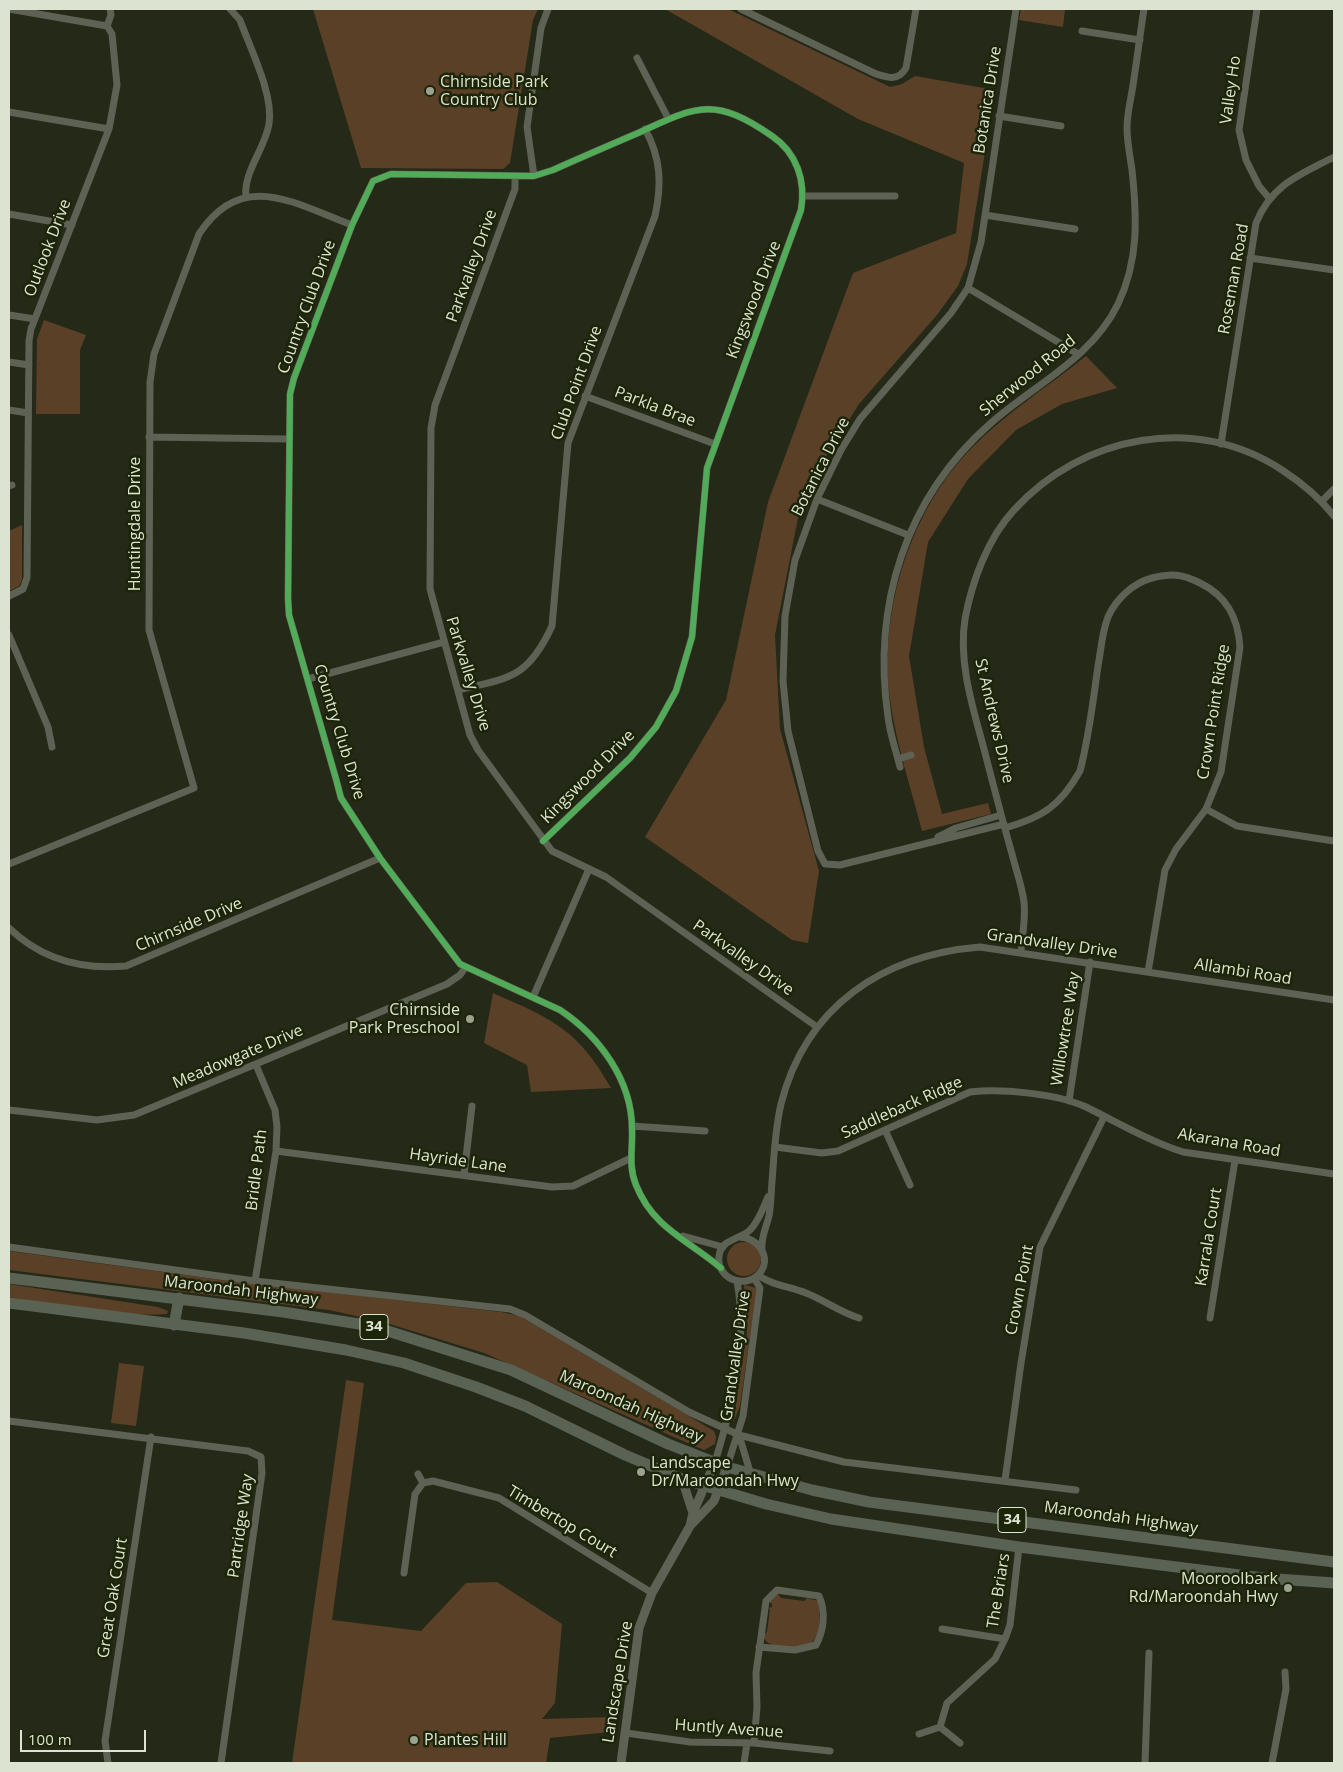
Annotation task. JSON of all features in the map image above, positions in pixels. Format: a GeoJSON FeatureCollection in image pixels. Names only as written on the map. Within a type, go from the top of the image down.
{"type":"FeatureCollection","features":[{"type":"Feature","properties":{"kind":"highway","name":"Maroondah Highway"},"geometry":{"type":"LineString","coordinates":[[9,1278],[179,1298],[323,1318],[405,1335],[511,1370],[668,1444],[728,1467],[751,1475],[869,1502],[1334,1562]]}},
{"type":"Feature","properties":{"kind":"highway"},"geometry":{"type":"LineString","coordinates":[[174,1325],[179,1298]]}},
{"type":"Feature","properties":{"kind":"highway","name":"34"},"geometry":{"type":"LineString","coordinates":[[9,1303],[316,1344],[404,1363],[525,1406],[625,1455],[682,1479],[719,1491],[831,1519],[1019,1547],[1263,1578],[1334,1583]]}},
{"type":"Feature","properties":{"kind":"street"},"geometry":{"type":"LineString","coordinates":[[9,9],[107,26]]}},
{"type":"Feature","properties":{"kind":"street","name":"Outlook Drive"},"geometry":{"type":"LineString","coordinates":[[9,596],[23,589],[26,584],[29,341],[35,319],[109,129],[117,85],[112,34],[107,26],[111,15],[110,9]]}},
{"type":"Feature","properties":{"kind":"street"},"geometry":{"type":"LineString","coordinates":[[230,9],[240,20],[270,110],[264,140],[247,181],[246,197]]}},
{"type":"Feature","properties":{"kind":"street"},"geometry":{"type":"LineString","coordinates":[[534,176],[527,127],[542,28],[548,9]]}},
{"type":"Feature","properties":{"kind":"street"},"geometry":{"type":"LineString","coordinates":[[741,9],[876,74],[890,78],[900,76],[906,68],[916,9]]}},
{"type":"Feature","properties":{"kind":"street","name":"Botanica Drive"},"geometry":{"type":"LineString","coordinates":[[1004,826],[930,841],[840,865],[832,866],[821,859],[788,731],[782,672],[785,616],[795,560],[817,499],[841,450],[860,419],[951,313],[968,288],[976,262],[985,215],[1016,9]]}},
{"type":"Feature","properties":{"kind":"street","name":"Sherwood Road"},"geometry":{"type":"LineString","coordinates":[[900,767],[888,718],[884,670],[884,640],[890,592],[908,536],[939,482],[975,438],[991,422],[1065,366],[1102,330],[1117,306],[1133,261],[1136,211],[1127,127],[1144,9]]}},
{"type":"Feature","properties":{"kind":"street","name":"Valley Ho"},"geometry":{"type":"LineString","coordinates":[[1257,9],[1239,130],[1246,160],[1269,198]]}},
{"type":"Feature","properties":{"kind":"street"},"geometry":{"type":"LineString","coordinates":[[1082,31],[1140,40]]}},
{"type":"Feature","properties":{"kind":"street"},"geometry":{"type":"LineString","coordinates":[[638,58],[668,118]]}},
{"type":"Feature","properties":{"kind":"street","name":"Kingswood Drive"},"geometry":{"type":"LineString","coordinates":[[376,178],[391,174],[534,176],[554,170],[685,111],[708,109],[734,114],[751,122],[779,141],[787,150],[800,175],[804,196],[798,225],[715,444],[704,483],[692,637],[676,691],[656,727],[630,758],[544,841]]}},
{"type":"Feature","properties":{"kind":"street"},"geometry":{"type":"LineString","coordinates":[[9,112],[109,129]]}},
{"type":"Feature","properties":{"kind":"street"},"geometry":{"type":"LineString","coordinates":[[999,116],[1061,126]]}},
{"type":"Feature","properties":{"kind":"street","name":"Club Point Drive"},"geometry":{"type":"LineString","coordinates":[[458,690],[500,680],[525,668],[541,650],[552,626],[568,443],[655,216],[660,195],[660,172],[656,152],[645,129]]}},
{"type":"Feature","properties":{"kind":"street","name":"Roseman Road"},"geometry":{"type":"LineString","coordinates":[[1221,444],[1256,223],[1269,198],[1290,180],[1334,157]]}},
{"type":"Feature","properties":{"kind":"street","name":"Parkvalley Drive"},"geometry":{"type":"LineString","coordinates":[[515,176],[515,189],[432,416],[429,576],[433,605],[470,735],[478,750],[552,851],[606,877],[817,1027]]}},
{"type":"Feature","properties":{"kind":"street","name":"Country Club Drive"},"geometry":{"type":"LineString","coordinates":[[376,178],[368,188],[352,225],[294,378],[290,394],[289,614],[341,798],[380,858],[445,947],[465,968],[533,997],[573,1019],[606,1053],[624,1088],[632,1126],[631,1158],[636,1184],[648,1207],[662,1225],[699,1250],[721,1268]]}},
{"type":"Feature","properties":{"kind":"street","name":"Huntingdale Drive"},"geometry":{"type":"LineString","coordinates":[[9,864],[194,788],[149,630],[150,367],[199,234],[208,221],[221,208],[246,197],[272,196],[352,225]]}},
{"type":"Feature","properties":{"kind":"street"},"geometry":{"type":"LineString","coordinates":[[804,196],[896,196]]}},
{"type":"Feature","properties":{"kind":"street"},"geometry":{"type":"LineString","coordinates":[[9,214],[72,224]]}},
{"type":"Feature","properties":{"kind":"street"},"geometry":{"type":"LineString","coordinates":[[985,215],[1075,229]]}},
{"type":"Feature","properties":{"kind":"street"},"geometry":{"type":"LineString","coordinates":[[1250,258],[1334,270]]}},
{"type":"Feature","properties":{"kind":"street"},"geometry":{"type":"LineString","coordinates":[[968,288],[1078,354]]}},
{"type":"Feature","properties":{"kind":"street"},"geometry":{"type":"LineString","coordinates":[[9,315],[35,319]]}},
{"type":"Feature","properties":{"kind":"street"},"geometry":{"type":"LineString","coordinates":[[9,362],[29,365]]}},
{"type":"Feature","properties":{"kind":"street","name":"Parkla Brae"},"geometry":{"type":"LineString","coordinates":[[585,396],[715,444]]}},
{"type":"Feature","properties":{"kind":"street"},"geometry":{"type":"LineString","coordinates":[[9,410],[28,413]]}},
{"type":"Feature","properties":{"kind":"street"},"geometry":{"type":"LineString","coordinates":[[150,437],[289,439]]}},
{"type":"Feature","properties":{"kind":"street","name":"St Andrews Drive"},"geometry":{"type":"LineString","coordinates":[[1021,952],[1024,901],[970,695],[964,641],[965,619],[981,564],[996,535],[1013,511],[1051,476],[1078,461],[1110,447],[1145,438],[1179,438],[1221,444],[1247,451],[1267,460],[1301,483],[1322,501],[1334,516]]}},
{"type":"Feature","properties":{"kind":"street"},"geometry":{"type":"LineString","coordinates":[[1322,501],[1334,489]]}},
{"type":"Feature","properties":{"kind":"street"},"geometry":{"type":"LineString","coordinates":[[817,499],[908,536]]}},
{"type":"Feature","properties":{"kind":"street","name":"Crown Point Ridge"},"geometry":{"type":"LineString","coordinates":[[1004,826],[1043,814],[1057,804],[1069,790],[1080,771],[1104,628],[1109,616],[1127,591],[1146,579],[1164,575],[1184,575],[1208,587],[1223,600],[1234,614],[1239,630],[1240,647],[1221,772],[1206,809],[1176,849],[1165,870],[1148,972]]}},
{"type":"Feature","properties":{"kind":"street"},"geometry":{"type":"LineString","coordinates":[[9,635],[48,727],[52,746]]}},
{"type":"Feature","properties":{"kind":"street"},"geometry":{"type":"LineString","coordinates":[[308,679],[444,642]]}},
{"type":"Feature","properties":{"kind":"street"},"geometry":{"type":"LineString","coordinates":[[898,758],[911,756]]}},
{"type":"Feature","properties":{"kind":"street"},"geometry":{"type":"LineString","coordinates":[[1206,809],[1237,826],[1334,841]]}},
{"type":"Feature","properties":{"kind":"street","name":"Botanica Drive"},"geometry":{"type":"LineString","coordinates":[[930,841],[956,828],[1002,815]]}},
{"type":"Feature","properties":{"kind":"street","name":"Chirnside Drive"},"geometry":{"type":"LineString","coordinates":[[9,928],[33,948],[55,959],[74,965],[102,968],[126,966],[380,858]]}},
{"type":"Feature","properties":{"kind":"street"},"geometry":{"type":"LineString","coordinates":[[533,997],[590,869]]}},
{"type":"Feature","properties":{"kind":"street","name":"Grandvalley Drive"},"geometry":{"type":"LineString","coordinates":[[762,1249],[762,1237],[769,1216],[780,1112],[788,1081],[798,1058],[817,1027],[843,1000],[863,984],[906,962],[931,954],[980,947],[1148,972]]}},
{"type":"Feature","properties":{"kind":"street","name":"Willowtree Way"},"geometry":{"type":"LineString","coordinates":[[1069,1101],[1090,962]]}},
{"type":"Feature","properties":{"kind":"street","name":"Meadowgate Drive"},"geometry":{"type":"LineString","coordinates":[[9,1110],[80,1119],[116,1119],[134,1115],[447,984],[460,975],[465,968]]}},
{"type":"Feature","properties":{"kind":"street","name":"Allambi Road"},"geometry":{"type":"LineString","coordinates":[[1148,972],[1334,1000]]}},
{"type":"Feature","properties":{"kind":"street","name":"Bridle Path"},"geometry":{"type":"LineString","coordinates":[[255,1281],[276,1150],[275,1110],[256,1065]]}},
{"type":"Feature","properties":{"kind":"street","name":"Saddleback Ridge"},"geometry":{"type":"LineString","coordinates":[[775,1148],[830,1152],[970,1092],[992,1089],[1069,1101]]}},
{"type":"Feature","properties":{"kind":"street","name":"Akarana Road"},"geometry":{"type":"LineString","coordinates":[[1069,1101],[1174,1149],[1334,1174]]}},
{"type":"Feature","properties":{"kind":"street"},"geometry":{"type":"LineString","coordinates":[[464,1175],[472,1106]]}},
{"type":"Feature","properties":{"kind":"street","name":"Crown Point"},"geometry":{"type":"LineString","coordinates":[[1005,1480],[1021,1363],[1040,1247],[1104,1117]]}},
{"type":"Feature","properties":{"kind":"street"},"geometry":{"type":"LineString","coordinates":[[632,1126],[705,1131]]}},
{"type":"Feature","properties":{"kind":"street"},"geometry":{"type":"LineString","coordinates":[[885,1130],[910,1185]]}},
{"type":"Feature","properties":{"kind":"street","name":"Hayride Lane"},"geometry":{"type":"LineString","coordinates":[[276,1150],[563,1187],[584,1182],[631,1158]]}},
{"type":"Feature","properties":{"kind":"street","name":"Karrala Court"},"geometry":{"type":"LineString","coordinates":[[1210,1318],[1235,1160]]}},
{"type":"Feature","properties":{"kind":"street","name":"Grandvalley Drive"},"geometry":{"type":"LineString","coordinates":[[739,1237],[749,1231],[758,1220],[771,1189]]}},
{"type":"Feature","properties":{"kind":"street","name":"Country Club Drive"},"geometry":{"type":"LineString","coordinates":[[675,1234],[723,1247]]}},
{"type":"Feature","properties":{"kind":"street"},"geometry":{"type":"LineString","coordinates":[[739,1237],[752,1240],[762,1249],[764,1260],[756,1276],[746,1281],[737,1281],[728,1277],[721,1268],[719,1257],[723,1247],[727,1242],[739,1237]]}},
{"type":"Feature","properties":{"kind":"street","name":"Maroondah Highway"},"geometry":{"type":"LineString","coordinates":[[9,1246],[255,1281],[510,1309],[525,1315],[689,1412],[739,1435],[844,1462],[1076,1490]]}},
{"type":"Feature","properties":{"kind":"street"},"geometry":{"type":"LineString","coordinates":[[756,1276],[768,1282],[806,1293],[845,1314],[860,1318]]}},
{"type":"Feature","properties":{"kind":"street","name":"Grandvalley Drive"},"geometry":{"type":"LineString","coordinates":[[728,1467],[739,1435],[746,1402],[760,1288],[756,1276]]}},
{"type":"Feature","properties":{"kind":"street","name":"Grandvalley Drive"},"geometry":{"type":"LineString","coordinates":[[715,1462],[736,1384],[742,1327],[737,1281]]}},
{"type":"Feature","properties":{"kind":"street","name":"Partridge Way"},"geometry":{"type":"LineString","coordinates":[[9,1421],[151,1437],[248,1451],[261,1457],[263,1464],[220,1763]]}},
{"type":"Feature","properties":{"kind":"street"},"geometry":{"type":"LineString","coordinates":[[739,1435],[751,1475]]}},
{"type":"Feature","properties":{"kind":"street","name":"Great Oak Court"},"geometry":{"type":"LineString","coordinates":[[108,1763],[105,1741],[151,1437]]}},
{"type":"Feature","properties":{"kind":"street","name":"Landscape Drive"},"geometry":{"type":"LineString","coordinates":[[690,1526],[693,1513],[715,1462]]}},
{"type":"Feature","properties":{"kind":"street","name":"Landscape Drive"},"geometry":{"type":"LineString","coordinates":[[621,1763],[639,1628],[652,1593],[690,1526],[714,1501],[728,1467]]}},
{"type":"Feature","properties":{"kind":"street"},"geometry":{"type":"LineString","coordinates":[[404,1572],[414,1498],[423,1483],[418,1474]]}},
{"type":"Feature","properties":{"kind":"street"},"geometry":{"type":"LineString","coordinates":[[682,1479],[693,1513]]}},
{"type":"Feature","properties":{"kind":"street","name":"Timbertop Court"},"geometry":{"type":"LineString","coordinates":[[423,1483],[429,1481],[441,1482],[499,1498],[652,1593]]}},
{"type":"Feature","properties":{"kind":"street","name":"The Briars"},"geometry":{"type":"LineString","coordinates":[[940,1727],[947,1703],[995,1659],[1005,1639],[1010,1625],[1019,1547]]}},
{"type":"Feature","properties":{"kind":"street"},"geometry":{"type":"LineString","coordinates":[[744,1763],[757,1707],[756,1673],[759,1647],[766,1601],[777,1590],[820,1596],[824,1606],[822,1634],[816,1645],[795,1650],[759,1647]]}},
{"type":"Feature","properties":{"kind":"street","name":"The Briars"},"geometry":{"type":"LineString","coordinates":[[942,1629],[1005,1639]]}},
{"type":"Feature","properties":{"kind":"street"},"geometry":{"type":"LineString","coordinates":[[1145,1763],[1149,1653]]}},
{"type":"Feature","properties":{"kind":"street"},"geometry":{"type":"LineString","coordinates":[[1272,1763],[1286,1689],[1285,1672]]}},
{"type":"Feature","properties":{"kind":"street"},"geometry":{"type":"LineString","coordinates":[[919,1734],[940,1727],[960,1743]]}},
{"type":"Feature","properties":{"kind":"street","name":"Huntly Avenue"},"geometry":{"type":"LineString","coordinates":[[626,1733],[690,1742],[750,1743],[830,1751]]}},
{"type":"Feature","properties":{"kind":"shaded area","name":"Chirnside Park Country Club"},"geometry":{"type":"Polygon","coordinates":[[[313,9],[538,9],[533,20],[510,163],[503,169],[361,168],[313,9]]]}},
{"type":"Feature","properties":{"kind":"shaded area"},"geometry":{"type":"Polygon","coordinates":[[[665,9],[728,9],[890,87],[902,84],[915,76],[995,90],[967,264],[958,286],[937,315],[859,404],[822,463],[798,518],[775,635],[780,729],[819,871],[808,943],[792,940],[645,837],[726,700],[768,502],[853,273],[956,233],[964,163],[858,119],[665,9]]]}},
{"type":"Feature","properties":{"kind":"shaded area"},"geometry":{"type":"Polygon","coordinates":[[[1021,9],[1065,9],[1063,27],[1019,20],[1021,9]]]}},
{"type":"Feature","properties":{"kind":"shaded area"},"geometry":{"type":"Polygon","coordinates":[[[44,320],[86,335],[80,350],[80,414],[36,414],[37,339],[44,320]]]}},
{"type":"Feature","properties":{"kind":"shaded area"},"geometry":{"type":"Polygon","coordinates":[[[1086,356],[1117,388],[1062,404],[1016,430],[968,479],[928,542],[909,656],[924,747],[942,814],[988,803],[991,814],[922,831],[893,716],[888,667],[889,634],[894,601],[913,537],[945,480],[965,455],[1008,415],[1086,356]]]}},
{"type":"Feature","properties":{"kind":"shaded area"},"geometry":{"type":"Polygon","coordinates":[[[22,525],[22,580],[19,586],[9,591],[9,531],[22,525]]]}},
{"type":"Feature","properties":{"kind":"shaded area"},"geometry":{"type":"Polygon","coordinates":[[[493,993],[548,1019],[562,1028],[587,1052],[611,1088],[531,1092],[527,1065],[484,1043],[493,993]]]}},
{"type":"Feature","properties":{"kind":"shaded area"},"geometry":{"type":"Polygon","coordinates":[[[744,1242],[751,1243],[756,1247],[760,1252],[760,1266],[756,1271],[751,1275],[744,1276],[737,1275],[732,1271],[728,1266],[727,1259],[728,1252],[732,1247],[737,1243],[744,1242]]]}},
{"type":"Feature","properties":{"kind":"shaded area"},"geometry":{"type":"Polygon","coordinates":[[[9,1251],[221,1280],[501,1312],[520,1316],[714,1431],[716,1437],[715,1444],[704,1450],[484,1353],[383,1322],[329,1310],[9,1270],[9,1251]]]}},
{"type":"Feature","properties":{"kind":"shaded area"},"geometry":{"type":"Polygon","coordinates":[[[9,1284],[158,1307],[168,1311],[167,1314],[128,1314],[48,1304],[9,1297],[9,1284]]]}},
{"type":"Feature","properties":{"kind":"shaded area"},"geometry":{"type":"Polygon","coordinates":[[[744,1285],[757,1288],[740,1406],[733,1423],[747,1333],[744,1285]]]}},
{"type":"Feature","properties":{"kind":"shaded area"},"geometry":{"type":"Polygon","coordinates":[[[119,1363],[144,1366],[136,1426],[111,1423],[119,1363]]]}},
{"type":"Feature","properties":{"kind":"shaded area"},"geometry":{"type":"Polygon","coordinates":[[[346,1380],[364,1383],[332,1620],[421,1631],[466,1583],[497,1582],[562,1624],[555,1703],[542,1719],[613,1717],[610,1732],[550,1738],[546,1763],[292,1763],[346,1380]]]}},
{"type":"Feature","properties":{"kind":"shaded area"},"geometry":{"type":"Polygon","coordinates":[[[778,1594],[781,1598],[804,1601],[807,1598],[818,1601],[819,1627],[814,1640],[810,1644],[803,1647],[786,1648],[778,1647],[765,1640],[763,1635],[767,1632],[770,1609],[768,1608],[772,1607],[768,1600],[778,1594]]]}},
{"type":"Feature","properties":{"kind":"cycle path"},"geometry":{"type":"LineString","coordinates":[[543,841],[630,758],[656,727],[676,691],[692,637],[707,468],[801,210],[801,178],[798,168],[788,151],[781,143],[752,123],[720,110],[705,109],[676,116],[553,170],[534,176],[391,174],[373,181],[352,225],[294,378],[290,394],[288,598],[289,615],[341,798],[380,858],[460,964],[560,1010],[588,1033],[600,1046],[620,1077],[626,1093],[631,1111],[632,1171],[643,1200],[672,1232],[721,1268]]}},
{"type":"Feature","properties":{"kind":"place","name":"Chirnside Park Country Club"},"geometry":{"type":"Point","coordinates":[430,91]}},
{"type":"Feature","properties":{"kind":"place","name":"Chirnside Park Preschool"},"geometry":{"type":"Point","coordinates":[470,1019]}},
{"type":"Feature","properties":{"kind":"place","name":"Landscape Dr/Maroondah Hwy"},"geometry":{"type":"Point","coordinates":[641,1472]}},
{"type":"Feature","properties":{"kind":"place","name":"Mooroolbark Rd/Maroondah Hwy"},"geometry":{"type":"Point","coordinates":[1288,1588]}},
{"type":"Feature","properties":{"kind":"place","name":"Plantes Hill"},"geometry":{"type":"Point","coordinates":[414,1740]}}]}
